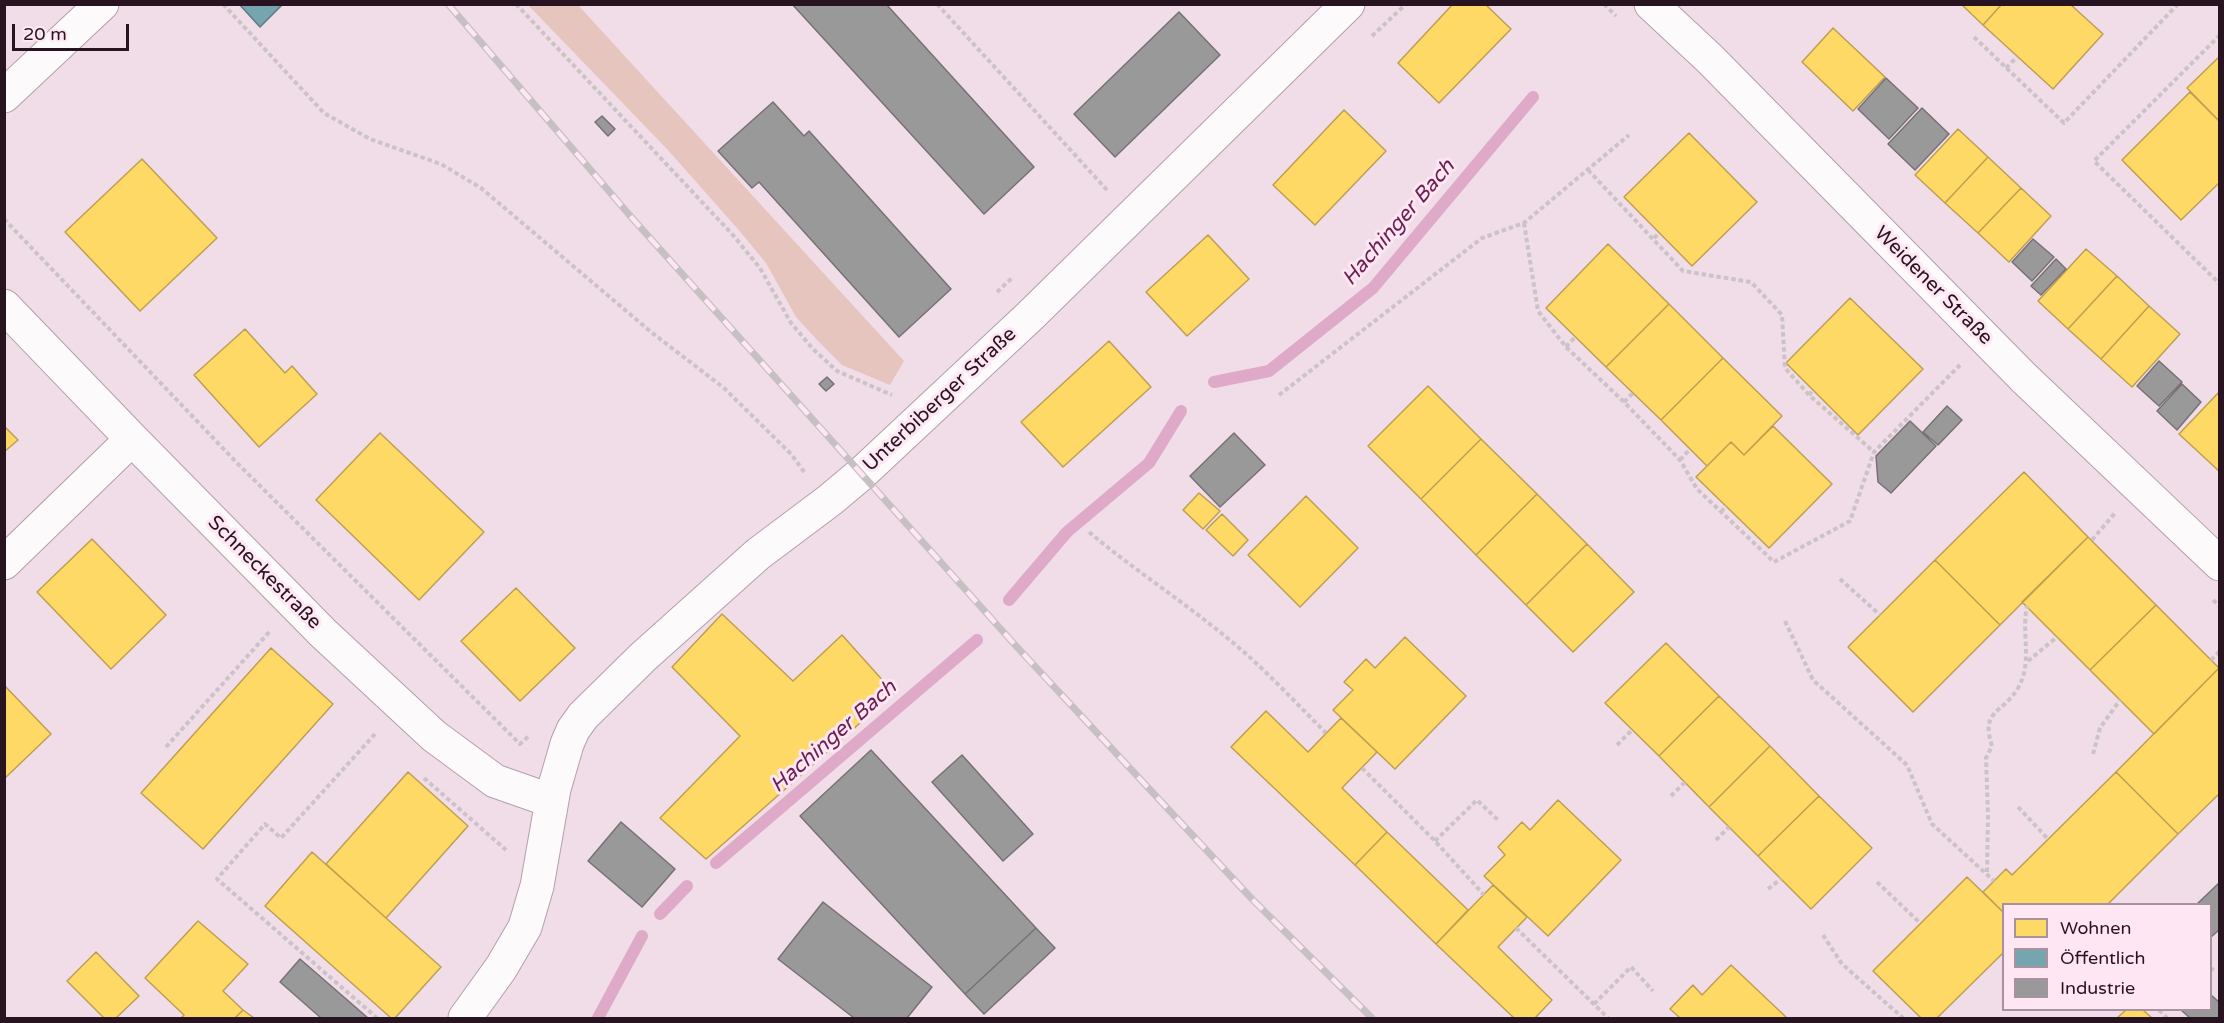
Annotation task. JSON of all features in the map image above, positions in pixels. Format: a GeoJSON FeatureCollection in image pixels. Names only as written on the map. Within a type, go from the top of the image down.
{"type":"FeatureCollection","features":[{"type":"Feature","properties":{"kind":"street"},"geometry":{"type":"LineString","coordinates":[[4,96],[102,4]]}},
{"type":"Feature","properties":{"kind":"street","name":"Unterbiberger Straße"},"geometry":{"type":"LineString","coordinates":[[465,1018],[501,968],[525,927],[537,886],[552,801],[562,760],[573,730],[596,702],[691,612],[758,554],[861,474],[1030,316],[1348,4]]}},
{"type":"Feature","properties":{"kind":"street","name":"Weidener Straße"},"geometry":{"type":"LineString","coordinates":[[1651,4],[1710,59],[2024,378],[2220,564]]}},
{"type":"Feature","properties":{"kind":"street","name":"Schneckestraße"},"geometry":{"type":"LineString","coordinates":[[4,306],[323,633],[434,736],[495,781],[552,801]]}},
{"type":"Feature","properties":{"kind":"street"},"geometry":{"type":"LineString","coordinates":[[4,563],[132,439]]}},
{"type":"Feature","properties":{"kind":"path"},"geometry":{"type":"LineString","coordinates":[[223,4],[324,113],[370,139],[441,164],[482,188],[651,332],[724,388],[791,454],[806,476],[814,469]]}},
{"type":"Feature","properties":{"kind":"path"},"geometry":{"type":"LineString","coordinates":[[516,4],[732,234],[760,268],[791,323],[813,349],[837,371],[892,395],[884,403]]}},
{"type":"Feature","properties":{"kind":"path"},"geometry":{"type":"LineString","coordinates":[[937,4],[1132,217]]}},
{"type":"Feature","properties":{"kind":"path"},"geometry":{"type":"LineString","coordinates":[[1974,37],[2064,123],[2178,4]]}},
{"type":"Feature","properties":{"kind":"path"},"geometry":{"type":"LineString","coordinates":[[2220,34],[2094,161],[2220,284]]}},
{"type":"Feature","properties":{"kind":"path"},"geometry":{"type":"LineString","coordinates":[[2006,68],[2017,57]]}},
{"type":"Feature","properties":{"kind":"path"},"geometry":{"type":"LineString","coordinates":[[1279,394],[1482,238],[1524,223],[1629,135]]}},
{"type":"Feature","properties":{"kind":"path"},"geometry":{"type":"LineString","coordinates":[[1588,170],[1654,238],[1683,272],[1751,282],[1782,315],[1785,368],[1809,395],[1874,452]]}},
{"type":"Feature","properties":{"kind":"path"},"geometry":{"type":"LineString","coordinates":[[1096,196],[1113,180]]}},
{"type":"Feature","properties":{"kind":"path"},"geometry":{"type":"LineString","coordinates":[[4,219],[230,455],[520,744],[537,728]]}},
{"type":"Feature","properties":{"kind":"path"},"geometry":{"type":"LineString","coordinates":[[1524,223],[1538,311],[1566,347],[1680,460],[1697,489],[1773,562],[1850,521],[1874,452],[1965,360]]}},
{"type":"Feature","properties":{"kind":"path"},"geometry":{"type":"LineString","coordinates":[[1654,238],[1659,233]]}},
{"type":"Feature","properties":{"kind":"path"},"geometry":{"type":"LineString","coordinates":[[994,295],[1020,270]]}},
{"type":"Feature","properties":{"kind":"path"},"geometry":{"type":"LineString","coordinates":[[1566,347],[1575,337]]}},
{"type":"Feature","properties":{"kind":"path"},"geometry":{"type":"LineString","coordinates":[[1809,395],[1813,390]]}},
{"type":"Feature","properties":{"kind":"path"},"geometry":{"type":"LineString","coordinates":[[1624,402],[1633,393]]}},
{"type":"Feature","properties":{"kind":"path"},"geometry":{"type":"LineString","coordinates":[[1680,460],[1690,449]]}},
{"type":"Feature","properties":{"kind":"path"},"geometry":{"type":"LineString","coordinates":[[1720,512],[1726,506]]}},
{"type":"Feature","properties":{"kind":"path"},"geometry":{"type":"LineString","coordinates":[[2092,540],[2119,508]]}},
{"type":"Feature","properties":{"kind":"path"},"geometry":{"type":"LineString","coordinates":[[1089,532],[1125,563],[1165,590],[1245,653],[1326,733]]}},
{"type":"Feature","properties":{"kind":"path"},"geometry":{"type":"LineString","coordinates":[[1840,579],[1880,615]]}},
{"type":"Feature","properties":{"kind":"path"},"geometry":{"type":"LineString","coordinates":[[1987,873],[1986,758],[1992,746],[1987,730],[1990,718],[2018,688],[2027,661],[2023,622],[2027,606]]}},
{"type":"Feature","properties":{"kind":"path"},"geometry":{"type":"LineString","coordinates":[[1785,621],[1813,680],[1907,765],[1932,824],[1994,880]]}},
{"type":"Feature","properties":{"kind":"path"},"geometry":{"type":"LineString","coordinates":[[166,747],[272,629]]}},
{"type":"Feature","properties":{"kind":"path"},"geometry":{"type":"LineString","coordinates":[[2027,661],[2057,637]]}},
{"type":"Feature","properties":{"kind":"path"},"geometry":{"type":"LineString","coordinates":[[2211,660],[2220,651]]}},
{"type":"Feature","properties":{"kind":"path"},"geometry":{"type":"LineString","coordinates":[[2093,754],[2100,728],[2120,700]]}},
{"type":"Feature","properties":{"kind":"path"},"geometry":{"type":"LineString","coordinates":[[1617,745],[1632,730]]}},
{"type":"Feature","properties":{"kind":"path"},"geometry":{"type":"LineString","coordinates":[[375,734],[281,838],[265,824],[217,879],[377,1018]]}},
{"type":"Feature","properties":{"kind":"path"},"geometry":{"type":"LineString","coordinates":[[1362,768],[1484,895]]}},
{"type":"Feature","properties":{"kind":"path"},"geometry":{"type":"LineString","coordinates":[[1671,796],[1685,782]]}},
{"type":"Feature","properties":{"kind":"path"},"geometry":{"type":"LineString","coordinates":[[1435,842],[1477,800],[1499,821]]}},
{"type":"Feature","properties":{"kind":"path"},"geometry":{"type":"LineString","coordinates":[[2018,807],[2048,839]]}},
{"type":"Feature","properties":{"kind":"path"},"geometry":{"type":"LineString","coordinates":[[1716,840],[1730,827]]}},
{"type":"Feature","properties":{"kind":"path"},"geometry":{"type":"LineString","coordinates":[[1768,889],[1781,879]]}},
{"type":"Feature","properties":{"kind":"path"},"geometry":{"type":"LineString","coordinates":[[1877,882],[1920,923]]}},
{"type":"Feature","properties":{"kind":"path"},"geometry":{"type":"LineString","coordinates":[[1516,928],[1608,1018]]}},
{"type":"Feature","properties":{"kind":"path"},"geometry":{"type":"LineString","coordinates":[[1823,935],[1842,964],[1903,1018]]}},
{"type":"Feature","properties":{"kind":"path"},"geometry":{"type":"LineString","coordinates":[[1594,1004],[1631,967],[1653,990]]}},
{"type":"Feature","properties":{"kind":"shaded area"},"geometry":{"type":"Polygon","coordinates":[[[528,5],[578,5],[904,361],[890,385],[842,365],[819,342],[796,317],[766,263],[737,228],[667,149],[528,5]]]}},
{"type":"Feature","properties":{"kind":"building: Wohnen"},"geometry":{"type":"Polygon","coordinates":[[[1453,4],[1485,4],[1511,29],[1439,103],[1398,63],[1453,4]]]}},
{"type":"Feature","properties":{"kind":"building: Wohnen"},"geometry":{"type":"Polygon","coordinates":[[[1961,4],[2002,4],[1983,25],[1961,4]]]}},
{"type":"Feature","properties":{"kind":"building: Wohnen"},"geometry":{"type":"Polygon","coordinates":[[[2002,4],[2070,4],[2103,34],[2053,89],[1983,25],[2002,4]]]}},
{"type":"Feature","properties":{"kind":"building: Wohnen"},"geometry":{"type":"Polygon","coordinates":[[[1833,28],[1885,77],[1853,111],[1802,62],[1833,28]]]}},
{"type":"Feature","properties":{"kind":"building: Wohnen"},"geometry":{"type":"Polygon","coordinates":[[[2220,56],[2220,122],[2187,88],[2220,56]]]}},
{"type":"Feature","properties":{"kind":"building: Wohnen"},"geometry":{"type":"Polygon","coordinates":[[[2190,92],[2220,122],[2220,182],[2181,220],[2122,160],[2190,92]]]}},
{"type":"Feature","properties":{"kind":"building: Wohnen"},"geometry":{"type":"Polygon","coordinates":[[[1344,110],[1386,151],[1315,225],[1273,185],[1344,110]]]}},
{"type":"Feature","properties":{"kind":"building: Wohnen"},"geometry":{"type":"Polygon","coordinates":[[[1958,129],[1988,157],[1945,203],[1915,175],[1958,129]]]}},
{"type":"Feature","properties":{"kind":"building: Wohnen"},"geometry":{"type":"Polygon","coordinates":[[[1689,133],[1757,202],[1692,266],[1624,197],[1689,133]]]}},
{"type":"Feature","properties":{"kind":"building: Wohnen"},"geometry":{"type":"Polygon","coordinates":[[[1988,157],[2021,188],[1978,233],[1945,203],[1988,157]]]}},
{"type":"Feature","properties":{"kind":"building: Wohnen"},"geometry":{"type":"Polygon","coordinates":[[[142,159],[217,238],[140,311],[65,232],[142,159]]]}},
{"type":"Feature","properties":{"kind":"building: Wohnen"},"geometry":{"type":"Polygon","coordinates":[[[2021,188],[2051,216],[2009,262],[1978,233],[2021,188]]]}},
{"type":"Feature","properties":{"kind":"building: Wohnen"},"geometry":{"type":"Polygon","coordinates":[[[1208,235],[1249,279],[1187,336],[1146,292],[1208,235]]]}},
{"type":"Feature","properties":{"kind":"building: Wohnen"},"geometry":{"type":"Polygon","coordinates":[[[1608,244],[1669,304],[1606,367],[1546,308],[1608,244]]]}},
{"type":"Feature","properties":{"kind":"building: Wohnen"},"geometry":{"type":"Polygon","coordinates":[[[2086,249],[2117,276],[2068,329],[2038,301],[2086,249]]]}},
{"type":"Feature","properties":{"kind":"building: Wohnen"},"geometry":{"type":"Polygon","coordinates":[[[2117,276],[2149,306],[2101,359],[2068,329],[2117,276]]]}},
{"type":"Feature","properties":{"kind":"building: Wohnen"},"geometry":{"type":"Polygon","coordinates":[[[1850,298],[1923,369],[1858,435],[1786,363],[1850,298]]]}},
{"type":"Feature","properties":{"kind":"building: Wohnen"},"geometry":{"type":"Polygon","coordinates":[[[1669,304],[1723,358],[1661,420],[1606,367],[1669,304]]]}},
{"type":"Feature","properties":{"kind":"building: Wohnen"},"geometry":{"type":"Polygon","coordinates":[[[2149,306],[2180,334],[2132,387],[2101,359],[2149,306]]]}},
{"type":"Feature","properties":{"kind":"building: Wohnen"},"geometry":{"type":"Polygon","coordinates":[[[245,329],[285,373],[292,366],[317,394],[259,447],[194,375],[245,329]]]}},
{"type":"Feature","properties":{"kind":"building: Wohnen"},"geometry":{"type":"Polygon","coordinates":[[[1109,341],[1151,387],[1063,467],[1021,422],[1109,341]]]}},
{"type":"Feature","properties":{"kind":"building: Wohnen"},"geometry":{"type":"Polygon","coordinates":[[[1723,358],[1782,416],[1744,455],[1731,442],[1707,466],[1661,420],[1723,358]]]}},
{"type":"Feature","properties":{"kind":"building: Wohnen"},"geometry":{"type":"Polygon","coordinates":[[[1428,386],[1481,439],[1421,499],[1368,446],[1428,386]]]}},
{"type":"Feature","properties":{"kind":"building: Wohnen"},"geometry":{"type":"Polygon","coordinates":[[[2220,391],[2220,472],[2179,434],[2220,391]]]}},
{"type":"Feature","properties":{"kind":"building: Wohnen"},"geometry":{"type":"Polygon","coordinates":[[[4,426],[18,440],[4,452],[4,426]]]}},
{"type":"Feature","properties":{"kind":"building: Wohnen"},"geometry":{"type":"Polygon","coordinates":[[[1773,426],[1832,484],[1769,548],[1696,477],[1731,442],[1744,455],[1773,426]]]}},
{"type":"Feature","properties":{"kind":"building: Wohnen"},"geometry":{"type":"Polygon","coordinates":[[[380,433],[484,532],[419,600],[316,500],[380,433]]]}},
{"type":"Feature","properties":{"kind":"building: Wohnen"},"geometry":{"type":"Polygon","coordinates":[[[1481,439],[1537,494],[1476,555],[1421,499],[1481,439]]]}},
{"type":"Feature","properties":{"kind":"building: Wohnen"},"geometry":{"type":"Polygon","coordinates":[[[2024,472],[2088,537],[2000,625],[1935,560],[2024,472]]]}},
{"type":"Feature","properties":{"kind":"building: Wohnen"},"geometry":{"type":"Polygon","coordinates":[[[1199,493],[1220,511],[1203,529],[1183,510],[1199,493]]]}},
{"type":"Feature","properties":{"kind":"building: Wohnen"},"geometry":{"type":"Polygon","coordinates":[[[1537,494],[1587,544],[1526,605],[1476,555],[1537,494]]]}},
{"type":"Feature","properties":{"kind":"building: Wohnen"},"geometry":{"type":"Polygon","coordinates":[[[1306,496],[1358,548],[1300,607],[1248,555],[1306,496]]]}},
{"type":"Feature","properties":{"kind":"building: Wohnen"},"geometry":{"type":"Polygon","coordinates":[[[1222,514],[1248,540],[1233,556],[1206,530],[1222,514]]]}},
{"type":"Feature","properties":{"kind":"building: Wohnen"},"geometry":{"type":"Polygon","coordinates":[[[2088,537],[2156,605],[2090,670],[2022,602],[2088,537]]]}},
{"type":"Feature","properties":{"kind":"building: Wohnen"},"geometry":{"type":"Polygon","coordinates":[[[92,539],[166,615],[111,669],[37,592],[92,539]]]}},
{"type":"Feature","properties":{"kind":"building: Wohnen"},"geometry":{"type":"Polygon","coordinates":[[[1587,544],[1634,592],[1573,652],[1526,605],[1587,544]]]}},
{"type":"Feature","properties":{"kind":"building: Wohnen"},"geometry":{"type":"Polygon","coordinates":[[[1935,560],[2000,625],[1913,712],[1848,647],[1935,560]]]}},
{"type":"Feature","properties":{"kind":"building: Wohnen"},"geometry":{"type":"Polygon","coordinates":[[[516,588],[575,648],[520,701],[461,641],[516,588]]]}},
{"type":"Feature","properties":{"kind":"building: Wohnen"},"geometry":{"type":"Polygon","coordinates":[[[2156,605],[2219,668],[2154,734],[2090,670],[2156,605]]]}},
{"type":"Feature","properties":{"kind":"building: Wohnen"},"geometry":{"type":"Polygon","coordinates":[[[722,614],[793,681],[842,635],[894,693],[706,859],[660,818],[740,736],[672,667],[722,614]]]}},
{"type":"Feature","properties":{"kind":"building: Wohnen"},"geometry":{"type":"Polygon","coordinates":[[[1405,637],[1466,696],[1395,769],[1333,710],[1353,690],[1344,682],[1366,659],[1375,668],[1405,637]]]}},
{"type":"Feature","properties":{"kind":"building: Wohnen"},"geometry":{"type":"Polygon","coordinates":[[[1666,643],[1719,696],[1659,756],[1605,703],[1666,643]]]}},
{"type":"Feature","properties":{"kind":"building: Wohnen"},"geometry":{"type":"Polygon","coordinates":[[[271,648],[333,704],[203,849],[141,793],[271,648]]]}},
{"type":"Feature","properties":{"kind":"building: Wohnen"},"geometry":{"type":"Polygon","coordinates":[[[2219,668],[2220,793],[2178,834],[2116,772],[2219,668]]]}},
{"type":"Feature","properties":{"kind":"building: Wohnen"},"geometry":{"type":"Polygon","coordinates":[[[4,685],[51,734],[4,779],[4,685]]]}},
{"type":"Feature","properties":{"kind":"building: Wohnen"},"geometry":{"type":"Polygon","coordinates":[[[1719,696],[1770,746],[1709,807],[1659,756],[1719,696]]]}},
{"type":"Feature","properties":{"kind":"building: Wohnen"},"geometry":{"type":"Polygon","coordinates":[[[1266,711],[1308,752],[1341,718],[1377,752],[1342,788],[1387,832],[1355,865],[1231,747],[1266,711]]]}},
{"type":"Feature","properties":{"kind":"building: Wohnen"},"geometry":{"type":"Polygon","coordinates":[[[1770,746],[1819,796],[1758,856],[1709,807],[1770,746]]]}},
{"type":"Feature","properties":{"kind":"building: Wohnen"},"geometry":{"type":"Polygon","coordinates":[[[408,772],[468,826],[386,918],[326,864],[408,772]]]}},
{"type":"Feature","properties":{"kind":"building: Wohnen"},"geometry":{"type":"Polygon","coordinates":[[[2116,772],[2178,834],[2109,903],[2002,903],[2002,911],[1983,892],[2006,869],[2012,875],[2116,772]]]}},
{"type":"Feature","properties":{"kind":"building: Wohnen"},"geometry":{"type":"Polygon","coordinates":[[[1819,796],[1872,848],[1811,909],[1758,856],[1819,796]]]}},
{"type":"Feature","properties":{"kind":"building: Wohnen"},"geometry":{"type":"Polygon","coordinates":[[[1558,800],[1621,860],[1548,936],[1484,876],[1505,855],[1498,847],[1522,822],[1530,830],[1558,800]]]}},
{"type":"Feature","properties":{"kind":"building: Wohnen"},"geometry":{"type":"Polygon","coordinates":[[[1387,832],[1468,910],[1436,944],[1355,865],[1387,832]]]}},
{"type":"Feature","properties":{"kind":"building: Wohnen"},"geometry":{"type":"Polygon","coordinates":[[[312,852],[441,967],[395,1018],[391,1018],[265,906],[312,852]]]}},
{"type":"Feature","properties":{"kind":"building: Wohnen"},"geometry":{"type":"Polygon","coordinates":[[[1967,877],[2002,911],[2002,954],[1937,1018],[1921,1018],[1873,971],[1967,877]]]}},
{"type":"Feature","properties":{"kind":"building: Wohnen"},"geometry":{"type":"Polygon","coordinates":[[[1493,885],[1527,917],[1498,947],[1552,1000],[1535,1018],[1514,1018],[1436,944],[1493,885]]]}},
{"type":"Feature","properties":{"kind":"building: Wohnen"},"geometry":{"type":"Polygon","coordinates":[[[198,921],[248,964],[223,991],[243,1010],[235,1018],[181,1018],[184,1015],[145,978],[198,921]]]}},
{"type":"Feature","properties":{"kind":"building: Wohnen"},"geometry":{"type":"Polygon","coordinates":[[[96,952],[139,996],[116,1018],[104,1018],[67,981],[96,952]]]}},
{"type":"Feature","properties":{"kind":"building: Wohnen"},"geometry":{"type":"Polygon","coordinates":[[[1731,965],[1787,1018],[1678,1018],[1670,1009],[1693,985],[1702,995],[1731,965]]]}},
{"type":"Feature","properties":{"kind":"building: Wohnen"},"geometry":{"type":"Polygon","coordinates":[[[243,1010],[254,1018],[235,1018],[243,1010]]]}},
{"type":"Feature","properties":{"kind":"building: Wohnen"},"geometry":{"type":"Polygon","coordinates":[[[2125,1011],[2144,1011],[2152,1018],[2117,1018],[2125,1011]]]}},
{"type":"Feature","properties":{"kind":"building: Öffentlich"},"geometry":{"type":"Polygon","coordinates":[[[239,4],[283,4],[260,27],[239,4]]]}},
{"type":"Feature","properties":{"kind":"building: Industrie"},"geometry":{"type":"Polygon","coordinates":[[[792,4],[886,4],[1034,167],[984,214],[792,4]]]}},
{"type":"Feature","properties":{"kind":"building: Industrie"},"geometry":{"type":"Polygon","coordinates":[[[1179,12],[1220,55],[1115,157],[1074,114],[1179,12]]]}},
{"type":"Feature","properties":{"kind":"building: Industrie"},"geometry":{"type":"Polygon","coordinates":[[[1886,78],[1918,108],[1889,139],[1858,109],[1886,78]]]}},
{"type":"Feature","properties":{"kind":"building: Industrie"},"geometry":{"type":"Polygon","coordinates":[[[773,102],[804,136],[809,131],[951,289],[899,337],[759,182],[752,188],[718,151],[773,102]]]}},
{"type":"Feature","properties":{"kind":"building: Industrie"},"geometry":{"type":"Polygon","coordinates":[[[1922,108],[1949,134],[1915,170],[1888,144],[1922,108]]]}},
{"type":"Feature","properties":{"kind":"building: Industrie"},"geometry":{"type":"Polygon","coordinates":[[[602,116],[615,129],[608,136],[595,122],[602,116]]]}},
{"type":"Feature","properties":{"kind":"building: Industrie"},"geometry":{"type":"Polygon","coordinates":[[[2033,239],[2054,257],[2032,281],[2012,262],[2033,239]]]}},
{"type":"Feature","properties":{"kind":"building: Industrie"},"geometry":{"type":"Polygon","coordinates":[[[2056,259],[2066,269],[2041,295],[2031,286],[2056,259]]]}},
{"type":"Feature","properties":{"kind":"building: Industrie"},"geometry":{"type":"Polygon","coordinates":[[[2159,361],[2182,382],[2159,406],[2137,386],[2159,361]]]}},
{"type":"Feature","properties":{"kind":"building: Industrie"},"geometry":{"type":"Polygon","coordinates":[[[827,377],[834,384],[826,391],[819,384],[827,377]]]}},
{"type":"Feature","properties":{"kind":"building: Industrie"},"geometry":{"type":"Polygon","coordinates":[[[2182,384],[2201,402],[2177,430],[2157,411],[2182,384]]]}},
{"type":"Feature","properties":{"kind":"building: Industrie"},"geometry":{"type":"Polygon","coordinates":[[[1947,406],[1962,420],[1938,445],[1923,432],[1947,406]]]}},
{"type":"Feature","properties":{"kind":"building: Industrie"},"geometry":{"type":"Polygon","coordinates":[[[1910,421],[1936,446],[1891,493],[1878,482],[1876,456],[1910,421]]]}},
{"type":"Feature","properties":{"kind":"building: Industrie"},"geometry":{"type":"Polygon","coordinates":[[[1234,433],[1265,465],[1220,507],[1190,476],[1234,433]]]}},
{"type":"Feature","properties":{"kind":"building: Industrie"},"geometry":{"type":"Polygon","coordinates":[[[871,750],[1036,928],[965,994],[800,816],[871,750]]]}},
{"type":"Feature","properties":{"kind":"building: Industrie"},"geometry":{"type":"Polygon","coordinates":[[[962,755],[1033,834],[1003,861],[932,782],[962,755]]]}},
{"type":"Feature","properties":{"kind":"building: Industrie"},"geometry":{"type":"Polygon","coordinates":[[[621,822],[675,869],[642,907],[588,861],[621,822]]]}},
{"type":"Feature","properties":{"kind":"building: Industrie"},"geometry":{"type":"Polygon","coordinates":[[[2220,882],[2220,929],[2212,936],[2212,903],[2198,903],[2220,882]]]}},
{"type":"Feature","properties":{"kind":"building: Industrie"},"geometry":{"type":"Polygon","coordinates":[[[823,902],[932,987],[907,1018],[854,1018],[778,959],[823,902]]]}},
{"type":"Feature","properties":{"kind":"building: Industrie"},"geometry":{"type":"Polygon","coordinates":[[[1036,928],[1055,948],[984,1014],[965,994],[1036,928]]]}},
{"type":"Feature","properties":{"kind":"building: Industrie"},"geometry":{"type":"Polygon","coordinates":[[[300,959],[368,1018],[321,1018],[280,982],[300,959]]]}},
{"type":"Feature","properties":{"kind":"building: Industrie"},"geometry":{"type":"Polygon","coordinates":[[[2212,996],[2220,1003],[2220,1018],[2190,1018],[2182,1011],[2212,1011],[2212,996]]]}},
{"type":"Feature","properties":{"kind":"waterway","name":"Hachinger Bach"},"geometry":{"type":"LineString","coordinates":[[1214,382],[1269,371],[1373,288],[1533,97]]}},
{"type":"Feature","properties":{"kind":"waterway","name":"Hachinger Bach"},"geometry":{"type":"LineString","coordinates":[[1009,600],[1067,532],[1149,463],[1181,411]]}},
{"type":"Feature","properties":{"kind":"waterway","name":"Hachinger Bach"},"geometry":{"type":"LineString","coordinates":[[716,863],[977,640]]}},
{"type":"Feature","properties":{"kind":"waterway","name":"Hachinger Bach"},"geometry":{"type":"LineString","coordinates":[[660,914],[687,886]]}},
{"type":"Feature","properties":{"kind":"waterway","name":"Hachinger Bach"},"geometry":{"type":"LineString","coordinates":[[598,1018],[642,936]]}},
{"type":"Feature","properties":{"kind":"railway"},"geometry":{"type":"LineString","coordinates":[[448,4],[632,218],[1016,646],[1252,899],[1372,1018]]}}]}
